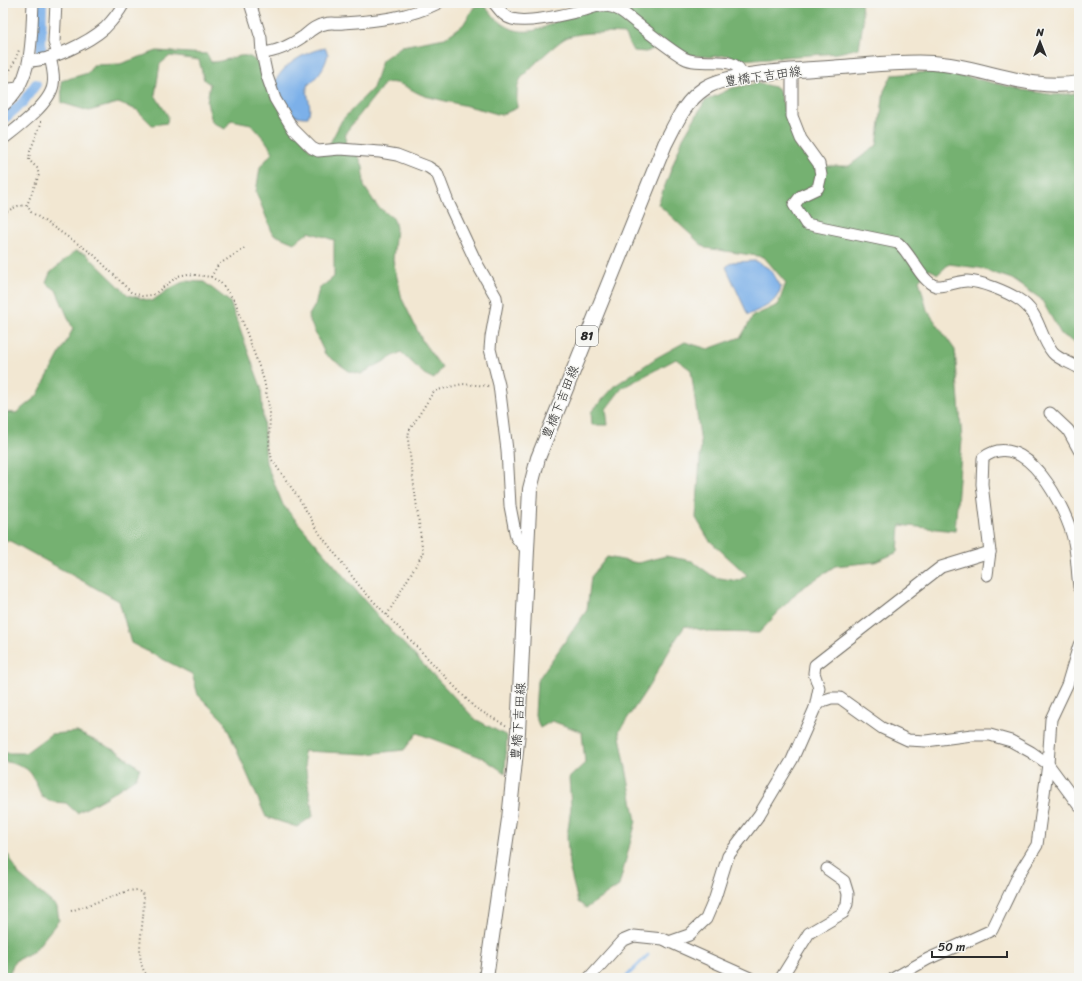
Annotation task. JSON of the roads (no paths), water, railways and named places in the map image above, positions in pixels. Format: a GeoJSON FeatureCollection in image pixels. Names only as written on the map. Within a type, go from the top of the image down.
{"type":"FeatureCollection","features":[{"type":"Feature","properties":{"kind":"main road","name":"豊橋下吉田線"},"geometry":{"type":"LineString","coordinates":[[486,978],[509,820],[518,732],[530,489],[538,458],[665,144],[678,116],[688,102],[706,88],[724,80],[743,76],[792,71],[904,63],[933,63],[1026,81],[1050,84],[1079,83]]}},
{"type":"Feature","properties":{"kind":"street"},"geometry":{"type":"LineString","coordinates":[[3,106],[19,88],[26,74],[29,61],[33,3]]}},
{"type":"Feature","properties":{"kind":"street"},"geometry":{"type":"LineString","coordinates":[[3,139],[37,111],[51,91],[53,85],[56,3]]}},
{"type":"Feature","properties":{"kind":"street"},"geometry":{"type":"LineString","coordinates":[[29,61],[54,56],[92,38],[115,18],[124,3]]}},
{"type":"Feature","properties":{"kind":"street"},"geometry":{"type":"LineString","coordinates":[[250,3],[261,38],[262,53],[267,76],[275,99],[293,129],[312,148],[318,150],[340,149],[380,152],[428,167],[437,173],[448,202],[476,262],[496,297],[497,304],[490,349],[499,385],[507,450],[510,506],[516,537],[523,546],[528,548]]}},
{"type":"Feature","properties":{"kind":"street"},"geometry":{"type":"LineString","coordinates":[[262,53],[273,52],[284,48],[317,26],[325,23],[341,24],[417,13],[438,3]]}},
{"type":"Feature","properties":{"kind":"street"},"geometry":{"type":"LineString","coordinates":[[494,3],[502,13],[511,19],[519,20],[545,18],[604,6],[615,8],[623,12],[685,58],[695,62],[724,62],[736,64],[741,68],[743,76]]}},
{"type":"Feature","properties":{"kind":"street"},"geometry":{"type":"LineString","coordinates":[[792,71],[792,116],[800,139],[819,164],[821,175],[818,188],[801,196],[794,205],[806,224],[898,243],[906,249],[927,280],[937,286],[968,281],[993,288],[1020,300],[1038,320],[1046,342],[1054,354],[1079,368]]}},
{"type":"Feature","properties":{"kind":"street"},"geometry":{"type":"LineString","coordinates":[[3,93],[10,89],[19,88]]}},
{"type":"Feature","properties":{"kind":"street"},"geometry":{"type":"LineString","coordinates":[[1050,413],[1068,430],[1079,450]]}},
{"type":"Feature","properties":{"kind":"street"},"geometry":{"type":"LineString","coordinates":[[987,575],[990,552],[982,484],[983,458],[992,451],[1006,451],[1019,455],[1038,469],[1052,489],[1064,513],[1074,541],[1079,587]]}},
{"type":"Feature","properties":{"kind":"street"},"geometry":{"type":"LineString","coordinates":[[669,942],[689,935],[706,919],[715,898],[728,856],[758,815],[792,760],[815,708],[819,688],[814,673],[815,664],[941,567],[990,552]]}},
{"type":"Feature","properties":{"kind":"street"},"geometry":{"type":"LineString","coordinates":[[894,978],[928,959],[992,930],[1019,874],[1037,845],[1048,764],[1051,719],[1067,685],[1079,646]]}},
{"type":"Feature","properties":{"kind":"street"},"geometry":{"type":"LineString","coordinates":[[815,708],[822,701],[831,698],[840,698],[882,728],[896,736],[908,740],[926,741],[972,735],[990,736],[1011,741],[1031,752],[1048,764],[1079,806]]}},
{"type":"Feature","properties":{"kind":"street"},"geometry":{"type":"LineString","coordinates":[[781,978],[809,933],[843,913],[847,904],[848,894],[844,881],[827,869]]}},
{"type":"Feature","properties":{"kind":"street"},"geometry":{"type":"LineString","coordinates":[[589,978],[622,941],[634,936],[662,939],[746,977]]}},
{"type":"Feature","properties":{"kind":"water"},"geometry":{"type":"Polygon","coordinates":[[[325,48],[328,54],[325,64],[318,75],[307,86],[310,105],[308,117],[294,115],[285,108],[282,103],[274,85],[277,78],[295,60],[310,52],[325,48]]]}},
{"type":"Feature","properties":{"kind":"water"},"geometry":{"type":"Polygon","coordinates":[[[756,261],[771,270],[781,287],[773,302],[748,315],[726,267],[732,262],[756,261]]]}},
{"type":"Feature","properties":{"kind":"waterway"},"geometry":{"type":"LineString","coordinates":[[41,51],[42,3]]}},
{"type":"Feature","properties":{"kind":"waterway"},"geometry":{"type":"LineString","coordinates":[[3,120],[23,102],[36,84]]}},
{"type":"Feature","properties":{"kind":"waterway"},"geometry":{"type":"LineString","coordinates":[[625,978],[648,955]]}}]}
